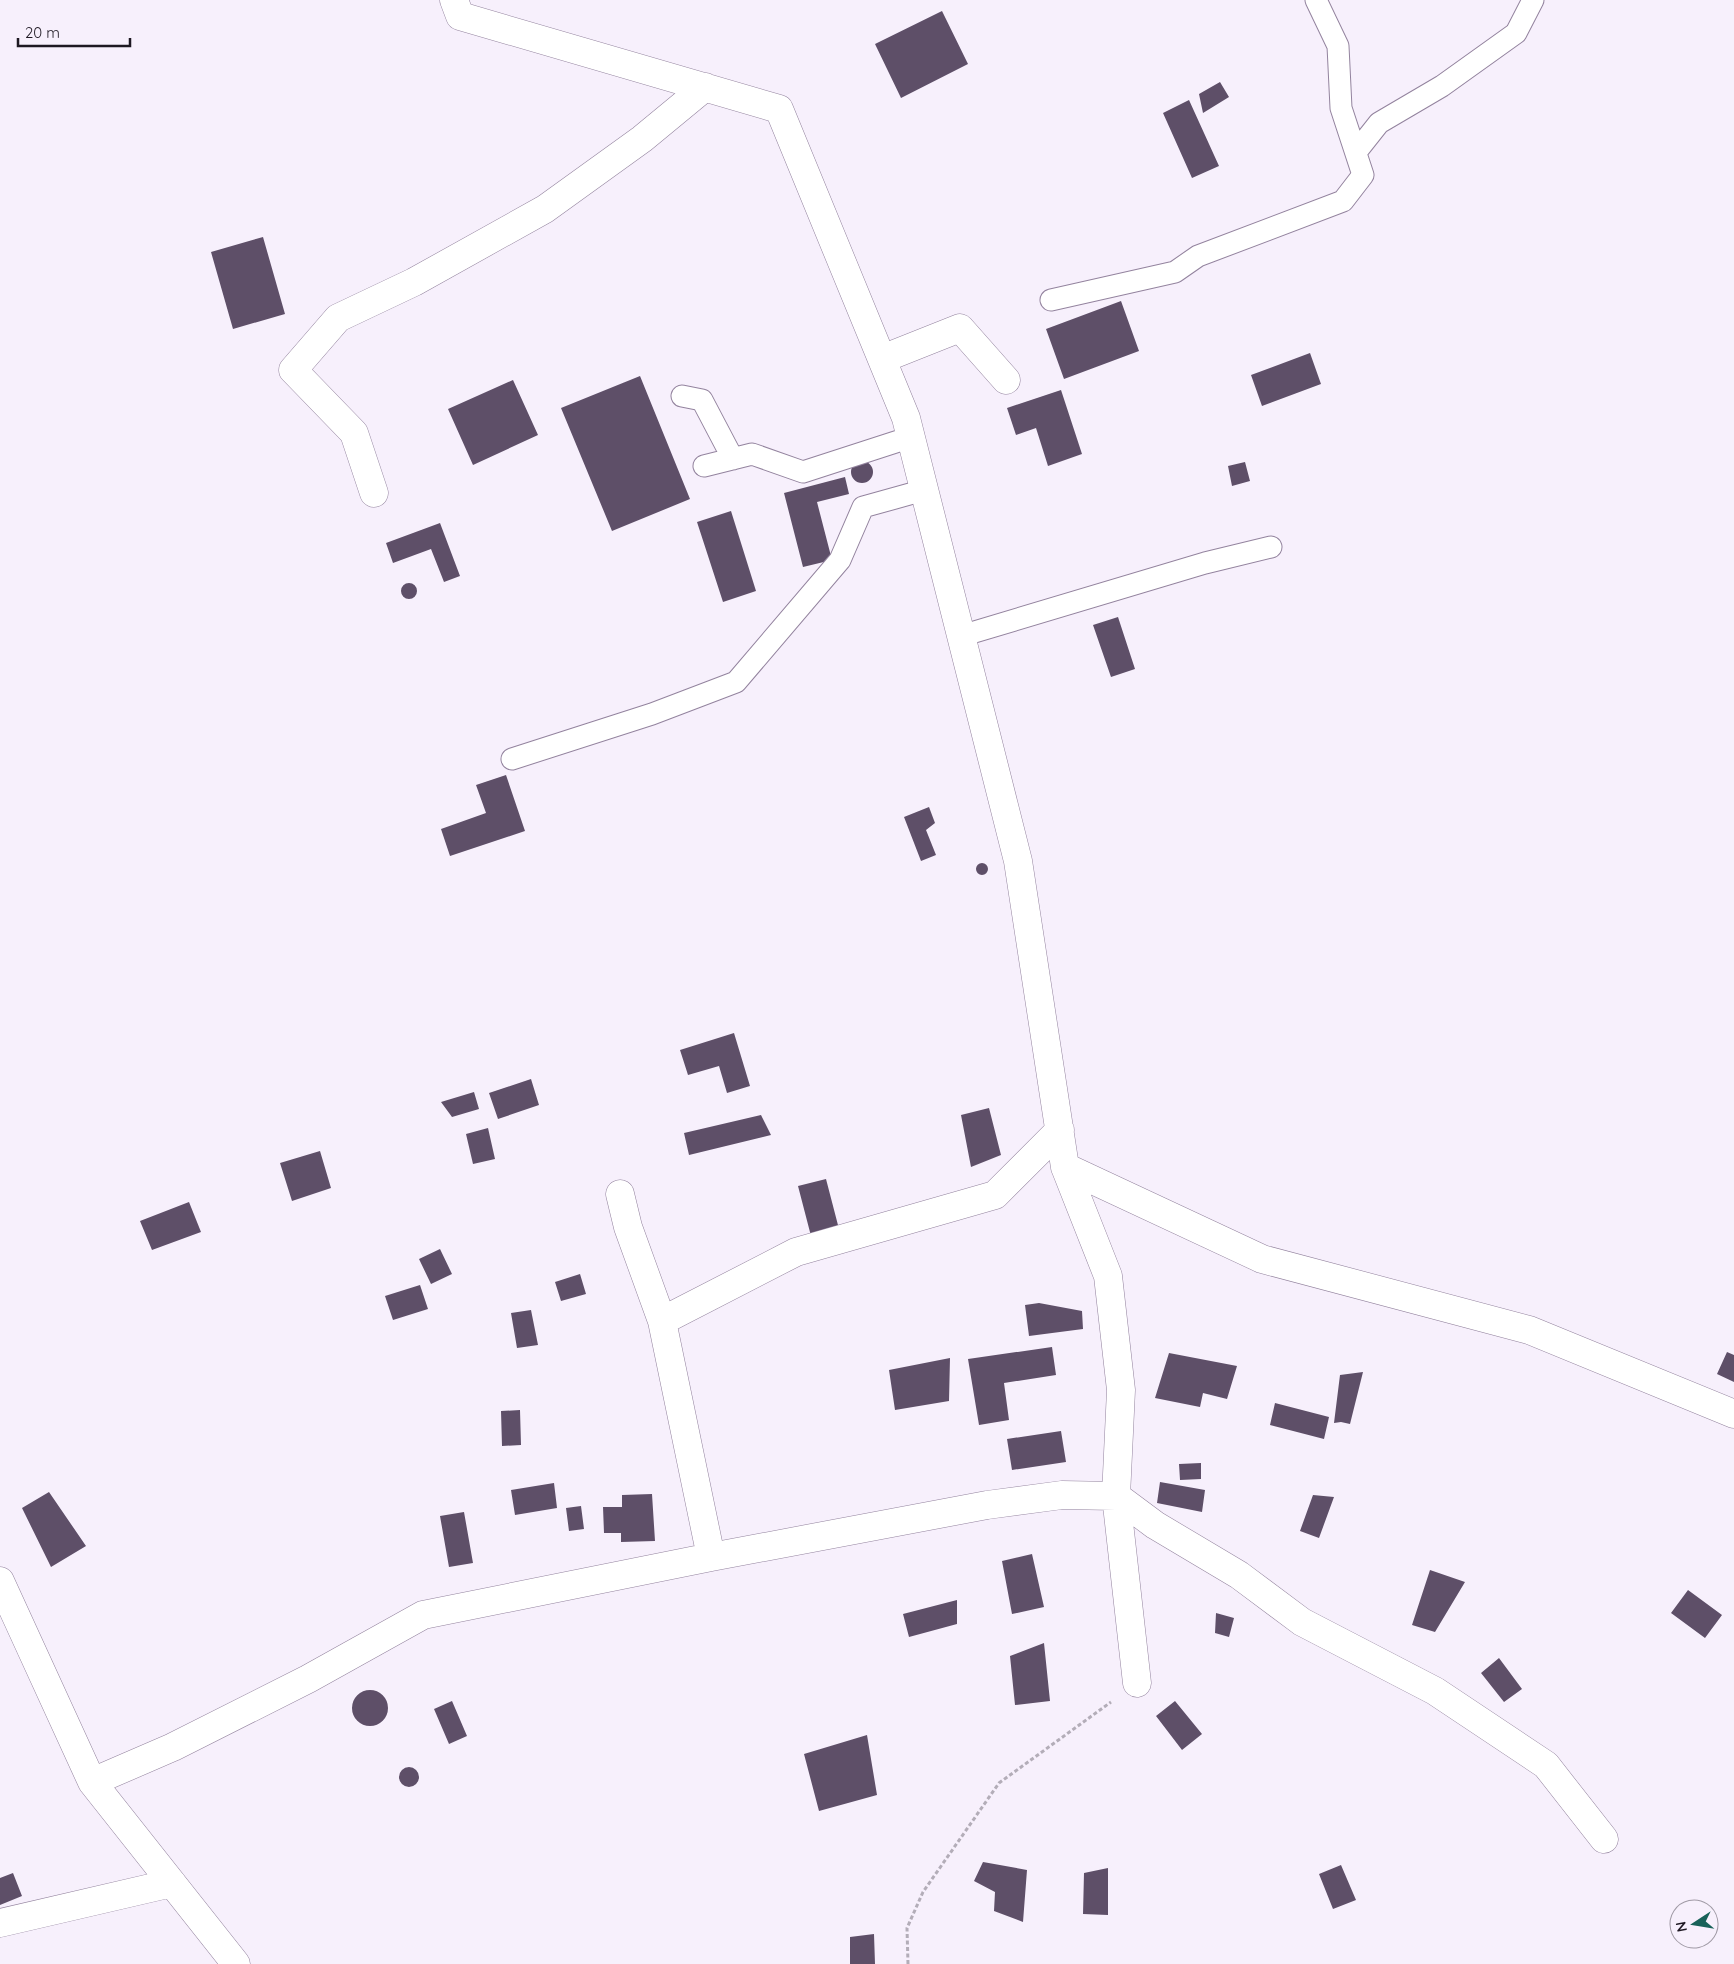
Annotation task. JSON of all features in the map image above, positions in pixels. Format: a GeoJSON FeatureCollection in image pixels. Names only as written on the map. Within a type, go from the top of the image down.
{"type":"FeatureCollection","features":[{"type":"Feature","properties":{"kind":"street"},"geometry":{"type":"LineString","coordinates":[[454,0],[460,16],[779,110],[906,418],[1018,862],[1066,1167],[1108,1276],[1121,1390],[1116,1496],[1137,1683]]}},
{"type":"Feature","properties":{"kind":"street"},"geometry":{"type":"LineString","coordinates":[[374,493],[354,433],[293,370],[338,318],[414,282],[545,209],[642,139],[705,88]]}},
{"type":"Feature","properties":{"kind":"street"},"geometry":{"type":"LineString","coordinates":[[882,359],[960,328],[1006,380]]}},
{"type":"Feature","properties":{"kind":"street"},"geometry":{"type":"LineString","coordinates":[[662,1321],[796,1252],[995,1195],[1060,1130]]}},
{"type":"Feature","properties":{"kind":"street"},"geometry":{"type":"LineString","coordinates":[[1066,1167],[1262,1259],[1529,1330],[1734,1414]]}},
{"type":"Feature","properties":{"kind":"street"},"geometry":{"type":"LineString","coordinates":[[620,1194],[628,1227],[662,1321],[710,1558]]}},
{"type":"Feature","properties":{"kind":"street"},"geometry":{"type":"LineString","coordinates":[[92,1782],[173,1747],[215,1726],[308,1679],[423,1616],[987,1505],[1062,1495],[1116,1496],[1155,1525],[1239,1575],[1302,1622],[1435,1691],[1546,1765],[1604,1839]]}},
{"type":"Feature","properties":{"kind":"street"},"geometry":{"type":"LineString","coordinates":[[0,1581],[92,1782],[236,1964]]}},
{"type":"Feature","properties":{"kind":"street"},"geometry":{"type":"LineString","coordinates":[[0,1923],[172,1883]]}},
{"type":"Feature","properties":{"kind":"lane"},"geometry":{"type":"LineString","coordinates":[[1051,300],[1175,272],[1198,256],[1343,201],[1363,175],[1341,108],[1338,46],[1316,0]]}},
{"type":"Feature","properties":{"kind":"lane"},"geometry":{"type":"LineString","coordinates":[[1356,152],[1379,123],[1442,86],[1516,33],[1533,0]]}},
{"type":"Feature","properties":{"kind":"lane"},"geometry":{"type":"LineString","coordinates":[[682,396],[702,400],[733,459]]}},
{"type":"Feature","properties":{"kind":"lane"},"geometry":{"type":"LineString","coordinates":[[704,466],[752,454],[803,472],[911,437]]}},
{"type":"Feature","properties":{"kind":"lane"},"geometry":{"type":"LineString","coordinates":[[512,759],[652,714],[736,682],[840,560],[863,507],[924,490]]}},
{"type":"Feature","properties":{"kind":"lane"},"geometry":{"type":"LineString","coordinates":[[961,636],[1205,563],[1271,547]]}},
{"type":"Feature","properties":{"kind":"path"},"geometry":{"type":"LineString","coordinates":[[908,1964],[907,1928],[923,1892],[999,1783],[1137,1683]]}},
{"type":"Feature","properties":{"kind":"building"},"geometry":{"type":"Polygon","coordinates":[[[942,11],[968,64],[901,98],[875,44],[942,11]]]}},
{"type":"Feature","properties":{"kind":"building"},"geometry":{"type":"Polygon","coordinates":[[[1220,82],[1229,97],[1203,113],[1199,94],[1220,82]]]}},
{"type":"Feature","properties":{"kind":"building"},"geometry":{"type":"Polygon","coordinates":[[[1189,100],[1219,166],[1192,178],[1163,113],[1189,100]]]}},
{"type":"Feature","properties":{"kind":"building"},"geometry":{"type":"Polygon","coordinates":[[[263,237],[285,314],[233,329],[211,252],[263,237]]]}},
{"type":"Feature","properties":{"kind":"building"},"geometry":{"type":"Polygon","coordinates":[[[1121,301],[1139,351],[1064,379],[1046,329],[1121,301]]]}},
{"type":"Feature","properties":{"kind":"building"},"geometry":{"type":"Polygon","coordinates":[[[1310,353],[1321,384],[1262,406],[1251,375],[1310,353]]]}},
{"type":"Feature","properties":{"kind":"building"},"geometry":{"type":"Polygon","coordinates":[[[640,376],[690,499],[612,531],[561,408],[640,376]]]}},
{"type":"Feature","properties":{"kind":"building"},"geometry":{"type":"Polygon","coordinates":[[[513,380],[538,435],[473,465],[448,409],[513,380]]]}},
{"type":"Feature","properties":{"kind":"building"},"geometry":{"type":"Polygon","coordinates":[[[1061,390],[1082,454],[1048,466],[1036,428],[1016,435],[1007,408],[1061,390]]]}},
{"type":"Feature","properties":{"kind":"building"},"geometry":{"type":"Polygon","coordinates":[[[862,461],[870,464],[873,472],[870,480],[862,483],[854,480],[851,472],[854,464],[862,461]]]}},
{"type":"Feature","properties":{"kind":"building"},"geometry":{"type":"Polygon","coordinates":[[[1245,462],[1250,481],[1232,486],[1228,466],[1245,462]]]}},
{"type":"Feature","properties":{"kind":"building"},"geometry":{"type":"Polygon","coordinates":[[[845,477],[849,494],[817,502],[832,560],[803,567],[784,493],[845,477]]]}},
{"type":"Feature","properties":{"kind":"building"},"geometry":{"type":"Polygon","coordinates":[[[731,511],[756,591],[723,602],[697,522],[731,511]]]}},
{"type":"Feature","properties":{"kind":"building"},"geometry":{"type":"Polygon","coordinates":[[[440,523],[460,576],[444,582],[431,549],[393,563],[386,543],[440,523]]]}},
{"type":"Feature","properties":{"kind":"building"},"geometry":{"type":"Polygon","coordinates":[[[409,583],[415,585],[417,591],[415,597],[409,599],[403,597],[401,591],[403,585],[409,583]]]}},
{"type":"Feature","properties":{"kind":"building"},"geometry":{"type":"Polygon","coordinates":[[[1118,617],[1135,669],[1111,677],[1093,625],[1118,617]]]}},
{"type":"Feature","properties":{"kind":"building"},"geometry":{"type":"Polygon","coordinates":[[[506,775],[525,831],[450,856],[441,829],[486,813],[476,785],[506,775]]]}},
{"type":"Feature","properties":{"kind":"building"},"geometry":{"type":"Polygon","coordinates":[[[929,807],[935,823],[926,830],[936,855],[921,861],[904,817],[929,807]]]}},
{"type":"Feature","properties":{"kind":"building"},"geometry":{"type":"Polygon","coordinates":[[[980,863],[984,863],[988,869],[984,875],[980,875],[976,871],[976,867],[980,863]]]}},
{"type":"Feature","properties":{"kind":"building"},"geometry":{"type":"Polygon","coordinates":[[[734,1033],[750,1086],[727,1093],[719,1066],[688,1075],[680,1050],[734,1033]]]}},
{"type":"Feature","properties":{"kind":"building"},"geometry":{"type":"Polygon","coordinates":[[[531,1079],[539,1105],[498,1119],[489,1093],[531,1079]]]}},
{"type":"Feature","properties":{"kind":"building"},"geometry":{"type":"Polygon","coordinates":[[[474,1092],[479,1109],[452,1117],[441,1102],[474,1092]]]}},
{"type":"Feature","properties":{"kind":"building"},"geometry":{"type":"Polygon","coordinates":[[[989,1108],[1001,1155],[971,1167],[961,1115],[989,1108]]]}},
{"type":"Feature","properties":{"kind":"building"},"geometry":{"type":"Polygon","coordinates":[[[761,1115],[771,1135],[689,1155],[684,1133],[761,1115]]]}},
{"type":"Feature","properties":{"kind":"building"},"geometry":{"type":"Polygon","coordinates":[[[488,1128],[495,1159],[473,1164],[466,1134],[488,1128]]]}},
{"type":"Feature","properties":{"kind":"building"},"geometry":{"type":"Polygon","coordinates":[[[320,1151],[331,1188],[292,1201],[280,1163],[320,1151]]]}},
{"type":"Feature","properties":{"kind":"building"},"geometry":{"type":"Polygon","coordinates":[[[826,1179],[839,1229],[811,1236],[798,1186],[826,1179]]]}},
{"type":"Feature","properties":{"kind":"building"},"geometry":{"type":"Polygon","coordinates":[[[189,1202],[201,1232],[152,1250],[140,1221],[189,1202]]]}},
{"type":"Feature","properties":{"kind":"building"},"geometry":{"type":"Polygon","coordinates":[[[440,1249],[452,1274],[431,1284],[419,1259],[440,1249]]]}},
{"type":"Feature","properties":{"kind":"building"},"geometry":{"type":"Polygon","coordinates":[[[580,1274],[586,1294],[561,1301],[555,1282],[580,1274]]]}},
{"type":"Feature","properties":{"kind":"building"},"geometry":{"type":"Polygon","coordinates":[[[420,1285],[428,1309],[393,1320],[385,1296],[420,1285]]]}},
{"type":"Feature","properties":{"kind":"building"},"geometry":{"type":"Polygon","coordinates":[[[1039,1303],[1082,1311],[1083,1329],[1029,1336],[1025,1305],[1039,1303]]]}},
{"type":"Feature","properties":{"kind":"building"},"geometry":{"type":"Polygon","coordinates":[[[531,1310],[538,1345],[517,1348],[511,1313],[531,1310]]]}},
{"type":"Feature","properties":{"kind":"building"},"geometry":{"type":"Polygon","coordinates":[[[1052,1347],[1056,1375],[1004,1383],[1009,1420],[979,1425],[968,1359],[1052,1347]]]}},
{"type":"Feature","properties":{"kind":"building"},"geometry":{"type":"Polygon","coordinates":[[[1727,1352],[1734,1355],[1734,1382],[1717,1374],[1727,1352]]]}},
{"type":"Feature","properties":{"kind":"building"},"geometry":{"type":"Polygon","coordinates":[[[1169,1353],[1237,1366],[1227,1399],[1203,1393],[1200,1407],[1155,1398],[1169,1353]]]}},
{"type":"Feature","properties":{"kind":"building"},"geometry":{"type":"Polygon","coordinates":[[[950,1358],[949,1401],[895,1410],[889,1370],[950,1358]]]}},
{"type":"Feature","properties":{"kind":"building"},"geometry":{"type":"Polygon","coordinates":[[[1363,1372],[1350,1424],[1334,1423],[1340,1375],[1363,1372]]]}},
{"type":"Feature","properties":{"kind":"building"},"geometry":{"type":"Polygon","coordinates":[[[1275,1403],[1329,1417],[1324,1439],[1270,1425],[1275,1403]]]}},
{"type":"Feature","properties":{"kind":"building"},"geometry":{"type":"Polygon","coordinates":[[[520,1410],[521,1445],[502,1446],[501,1411],[520,1410]]]}},
{"type":"Feature","properties":{"kind":"building"},"geometry":{"type":"Polygon","coordinates":[[[1061,1431],[1066,1462],[1012,1470],[1007,1439],[1061,1431]]]}},
{"type":"Feature","properties":{"kind":"building"},"geometry":{"type":"Polygon","coordinates":[[[1201,1463],[1201,1479],[1180,1480],[1179,1464],[1201,1463]]]}},
{"type":"Feature","properties":{"kind":"building"},"geometry":{"type":"Polygon","coordinates":[[[1160,1482],[1205,1490],[1202,1512],[1157,1503],[1160,1482]]]}},
{"type":"Feature","properties":{"kind":"building"},"geometry":{"type":"Polygon","coordinates":[[[554,1483],[557,1508],[515,1515],[511,1490],[554,1483]]]}},
{"type":"Feature","properties":{"kind":"building"},"geometry":{"type":"Polygon","coordinates":[[[49,1492],[86,1546],[51,1567],[22,1508],[49,1492]]]}},
{"type":"Feature","properties":{"kind":"building"},"geometry":{"type":"Polygon","coordinates":[[[652,1494],[655,1541],[621,1542],[621,1533],[604,1533],[603,1507],[622,1507],[622,1495],[652,1494]]]}},
{"type":"Feature","properties":{"kind":"building"},"geometry":{"type":"Polygon","coordinates":[[[1313,1495],[1334,1497],[1319,1538],[1300,1531],[1313,1495]]]}},
{"type":"Feature","properties":{"kind":"building"},"geometry":{"type":"Polygon","coordinates":[[[581,1506],[584,1529],[569,1531],[566,1508],[581,1506]]]}},
{"type":"Feature","properties":{"kind":"building"},"geometry":{"type":"Polygon","coordinates":[[[464,1512],[473,1563],[449,1567],[440,1516],[464,1512]]]}},
{"type":"Feature","properties":{"kind":"building"},"geometry":{"type":"Polygon","coordinates":[[[1032,1554],[1044,1607],[1012,1614],[1002,1561],[1032,1554]]]}},
{"type":"Feature","properties":{"kind":"building"},"geometry":{"type":"Polygon","coordinates":[[[1430,1570],[1465,1582],[1435,1632],[1412,1625],[1430,1570]]]}},
{"type":"Feature","properties":{"kind":"building"},"geometry":{"type":"Polygon","coordinates":[[[1688,1590],[1722,1615],[1705,1638],[1671,1613],[1688,1590]]]}},
{"type":"Feature","properties":{"kind":"building"},"geometry":{"type":"Polygon","coordinates":[[[957,1600],[957,1624],[909,1637],[903,1614],[957,1600]]]}},
{"type":"Feature","properties":{"kind":"building"},"geometry":{"type":"Polygon","coordinates":[[[1216,1613],[1234,1618],[1229,1637],[1215,1633],[1216,1613]]]}},
{"type":"Feature","properties":{"kind":"building"},"geometry":{"type":"Polygon","coordinates":[[[1044,1643],[1050,1701],[1015,1705],[1010,1656],[1044,1643]]]}},
{"type":"Feature","properties":{"kind":"building"},"geometry":{"type":"Polygon","coordinates":[[[1499,1658],[1522,1689],[1504,1702],[1481,1673],[1499,1658]]]}},
{"type":"Feature","properties":{"kind":"building"},"geometry":{"type":"Polygon","coordinates":[[[370,1690],[377,1691],[383,1695],[387,1701],[387,1715],[383,1721],[377,1725],[370,1726],[363,1725],[357,1721],[353,1715],[352,1708],[353,1701],[357,1695],[363,1691],[370,1690]]]}},
{"type":"Feature","properties":{"kind":"building"},"geometry":{"type":"Polygon","coordinates":[[[452,1701],[467,1736],[449,1744],[434,1709],[452,1701]]]}},
{"type":"Feature","properties":{"kind":"building"},"geometry":{"type":"Polygon","coordinates":[[[1175,1701],[1202,1734],[1182,1750],[1156,1716],[1175,1701]]]}},
{"type":"Feature","properties":{"kind":"building"},"geometry":{"type":"Polygon","coordinates":[[[867,1735],[877,1795],[819,1811],[804,1754],[867,1735]]]}},
{"type":"Feature","properties":{"kind":"building"},"geometry":{"type":"Polygon","coordinates":[[[409,1767],[416,1770],[419,1777],[416,1784],[409,1787],[402,1784],[399,1777],[402,1770],[409,1767]]]}},
{"type":"Feature","properties":{"kind":"building"},"geometry":{"type":"Polygon","coordinates":[[[983,1862],[1027,1870],[1023,1922],[994,1911],[995,1892],[974,1881],[983,1862]]]}},
{"type":"Feature","properties":{"kind":"building"},"geometry":{"type":"Polygon","coordinates":[[[1341,1865],[1356,1900],[1333,1909],[1319,1874],[1341,1865]]]}},
{"type":"Feature","properties":{"kind":"building"},"geometry":{"type":"Polygon","coordinates":[[[1108,1868],[1108,1915],[1083,1914],[1084,1873],[1108,1868]]]}},
{"type":"Feature","properties":{"kind":"building"},"geometry":{"type":"Polygon","coordinates":[[[13,1873],[22,1896],[0,1905],[0,1878],[13,1873]]]}},
{"type":"Feature","properties":{"kind":"building"},"geometry":{"type":"Polygon","coordinates":[[[874,1934],[875,1964],[850,1964],[850,1937],[874,1934]]]}}]}
